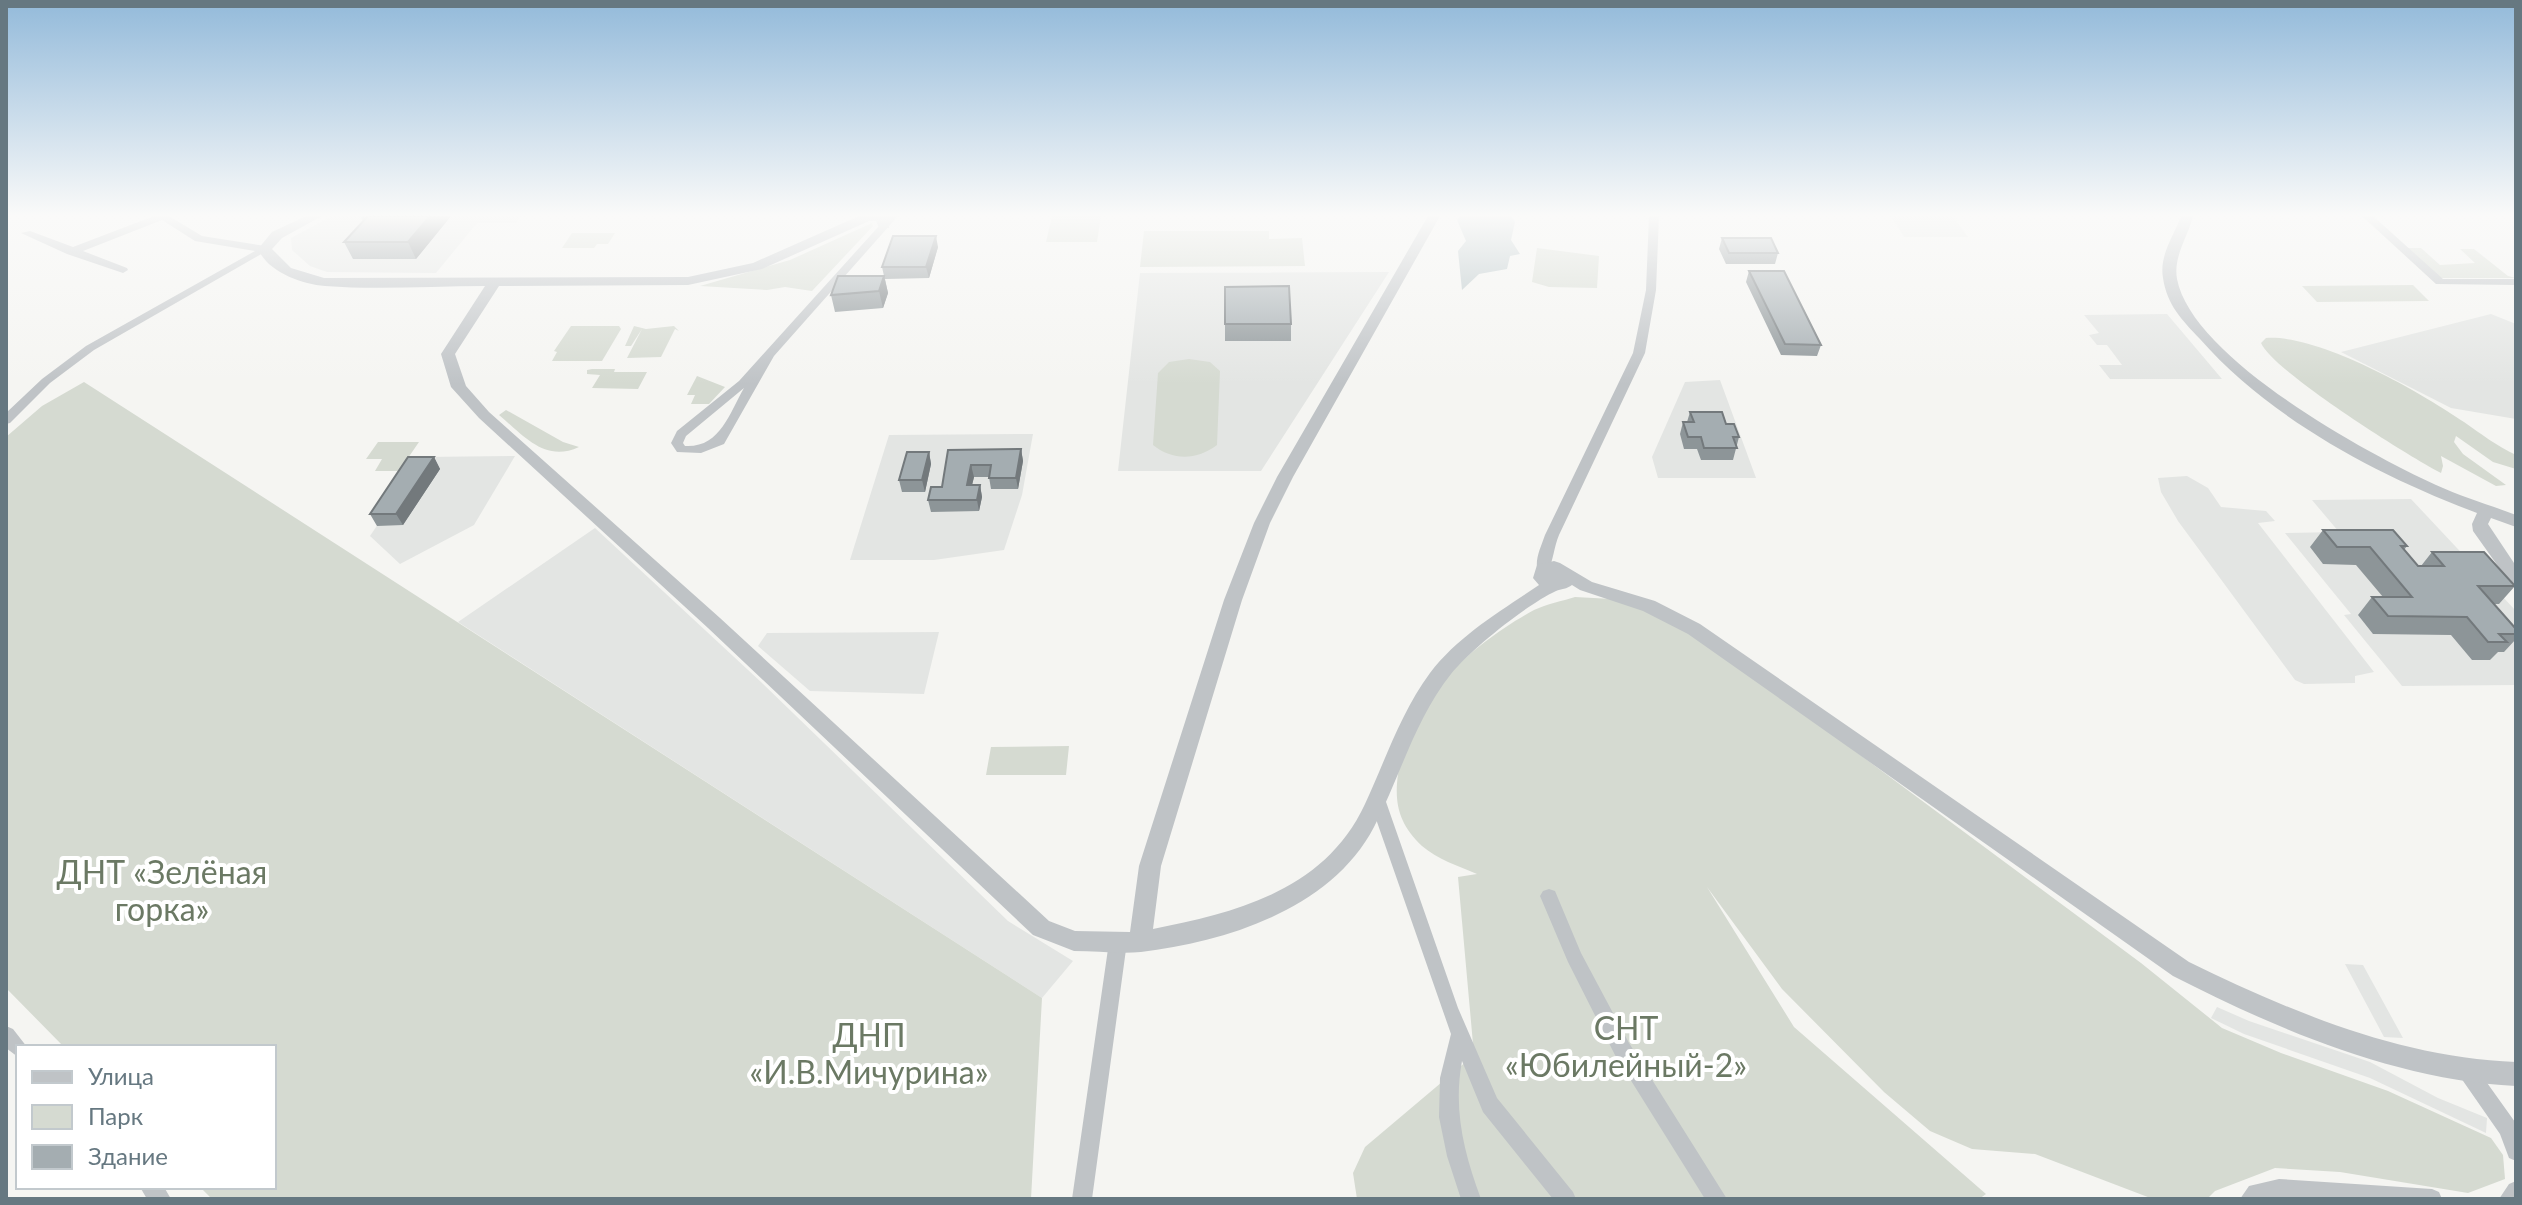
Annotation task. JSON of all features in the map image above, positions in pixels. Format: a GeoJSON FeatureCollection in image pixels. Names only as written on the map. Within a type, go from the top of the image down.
{"type":"FeatureCollection","features":[{"type":"Feature","properties":{"kind":"street"},"geometry":{"type":"LineString","coordinates":[[6,420],[46,381],[90,348],[224,272]]}},
{"type":"Feature","properties":{"kind":"street"},"geometry":{"type":"LineString","coordinates":[[290,272],[323,282],[493,284],[650,283],[733,272]]}},
{"type":"Feature","properties":{"kind":"street"},"geometry":{"type":"LineString","coordinates":[[769,354],[720,441],[692,451],[681,449],[677,443],[681,434],[738,388],[842,272]]}},
{"type":"Feature","properties":{"kind":"street"},"geometry":{"type":"LineString","coordinates":[[1140,942],[1150,866],[1233,600],[1262,523],[1402,272]]}},
{"type":"Feature","properties":{"kind":"street"},"geometry":{"type":"LineString","coordinates":[[1554,576],[1548,544],[1639,353],[1652,272]]}},
{"type":"Feature","properties":{"kind":"street"},"geometry":{"type":"LineString","coordinates":[[2180,272],[2184,297],[2208,329],[2233,353],[2344,435],[2486,510],[2516,521]]}},
{"type":"Feature","properties":{"kind":"street"},"geometry":{"type":"LineString","coordinates":[[2429,272],[2440,282],[2516,282]]}},
{"type":"Feature","properties":{"kind":"street"},"geometry":{"type":"LineString","coordinates":[[493,284],[448,354],[459,387],[484,415],[714,623],[1041,928],[1074,941],[1140,942],[1246,918],[1299,896],[1338,860],[1361,831],[1423,699],[1445,668],[1465,648],[1528,602],[1554,576]]}},
{"type":"Feature","properties":{"kind":"street"},"geometry":{"type":"LineString","coordinates":[[2486,510],[2480,524],[2482,531],[2516,579]]}},
{"type":"Feature","properties":{"kind":"street"},"geometry":{"type":"LineString","coordinates":[[1554,576],[1649,606],[1694,629],[2181,969],[2259,1008],[2374,1048],[2468,1072],[2516,1074]]}},
{"type":"Feature","properties":{"kind":"street"},"geometry":{"type":"LineString","coordinates":[[1377,799],[1460,1034],[1490,1105],[1566,1199]]}},
{"type":"Feature","properties":{"kind":"street"},"geometry":{"type":"LineString","coordinates":[[1549,896],[1574,956],[1622,1049],[1717,1199]]}},
{"type":"Feature","properties":{"kind":"street"},"geometry":{"type":"LineString","coordinates":[[1082,1199],[1118,942]]}},
{"type":"Feature","properties":{"kind":"street"},"geometry":{"type":"LineString","coordinates":[[1460,1034],[1450,1064],[1446,1100],[1455,1156],[1471,1199]]}},
{"type":"Feature","properties":{"kind":"street"},"geometry":{"type":"LineString","coordinates":[[2468,1072],[2508,1129],[2516,1151]]}},
{"type":"Feature","properties":{"kind":"street"},"geometry":{"type":"LineString","coordinates":[[2250,1199],[2256,1193],[2279,1189],[2432,1199]]}},
{"type":"Feature","properties":{"kind":"street"},"geometry":{"type":"LineString","coordinates":[[2509,1199],[2516,1191]]}},
{"type":"Feature","properties":{"kind":"shaded area"},"geometry":{"type":"Polygon","coordinates":[[[1389,272],[1261,471],[1118,471],[1140,273],[1389,272]]]}},
{"type":"Feature","properties":{"kind":"shaded area"},"geometry":{"type":"Polygon","coordinates":[[[1460,272],[1489,272],[1479,274],[1462,290],[1460,272]]]}},
{"type":"Feature","properties":{"kind":"shaded area"},"geometry":{"type":"Polygon","coordinates":[[[2167,314],[2222,379],[2110,379],[2099,365],[2122,365],[2107,345],[2097,345],[2089,335],[2099,333],[2084,315],[2167,314]]]}},
{"type":"Feature","properties":{"kind":"shaded area"},"geometry":{"type":"Polygon","coordinates":[[[2491,314],[2516,324],[2516,419],[2451,408],[2341,352],[2491,314]]]}},
{"type":"Feature","properties":{"kind":"shaded area"},"geometry":{"type":"Polygon","coordinates":[[[1720,380],[1756,478],[1658,478],[1652,457],[1685,382],[1720,380]]]}},
{"type":"Feature","properties":{"kind":"shaded area"},"geometry":{"type":"Polygon","coordinates":[[[1033,434],[1022,495],[1004,550],[934,560],[850,560],[889,435],[1033,434]]]}},
{"type":"Feature","properties":{"kind":"shaded area"},"geometry":{"type":"Polygon","coordinates":[[[515,456],[474,525],[400,564],[370,536],[423,457],[515,456]]]}},
{"type":"Feature","properties":{"kind":"shaded area"},"geometry":{"type":"Polygon","coordinates":[[[2187,476],[2208,488],[2221,507],[2266,511],[2275,521],[2258,523],[2374,672],[2355,676],[2355,683],[2304,684],[2295,680],[2178,521],[2161,492],[2158,478],[2187,476]]]}},
{"type":"Feature","properties":{"kind":"shaded area"},"geometry":{"type":"Polygon","coordinates":[[[2411,499],[2516,611],[2516,685],[2402,686],[2344,615],[2351,614],[2285,533],[2339,532],[2312,500],[2411,499]]]}},
{"type":"Feature","properties":{"kind":"shaded area"},"geometry":{"type":"Polygon","coordinates":[[[595,528],[761,682],[1008,921],[1073,961],[1042,998],[458,622],[595,528]]]}},
{"type":"Feature","properties":{"kind":"shaded area"},"geometry":{"type":"Polygon","coordinates":[[[939,632],[924,694],[810,691],[758,646],[767,633],[939,632]]]}},
{"type":"Feature","properties":{"kind":"shaded area"},"geometry":{"type":"Polygon","coordinates":[[[2345,964],[2363,965],[2403,1038],[2384,1037],[2345,964]]]}},
{"type":"Feature","properties":{"kind":"shaded area"},"geometry":{"type":"Polygon","coordinates":[[[2217,1007],[2370,1062],[2438,1098],[2487,1118],[2486,1133],[2370,1078],[2244,1034],[2211,1018],[2217,1007]]]}},
{"type":"Feature","properties":{"kind":"green space"},"geometry":{"type":"Polygon","coordinates":[[[748,272],[830,272],[812,291],[785,287],[767,290],[700,286],[748,272]]]}},
{"type":"Feature","properties":{"kind":"green space"},"geometry":{"type":"Polygon","coordinates":[[[1533,272],[1598,272],[1597,288],[1549,287],[1532,282],[1533,272]]]}},
{"type":"Feature","properties":{"kind":"green space"},"geometry":{"type":"Polygon","coordinates":[[[2433,272],[2503,272],[2516,278],[2440,278],[2433,272]]]}},
{"type":"Feature","properties":{"kind":"green space"},"geometry":{"type":"Polygon","coordinates":[[[2413,285],[2429,301],[2317,302],[2302,286],[2413,285]]]}},
{"type":"Feature","properties":{"kind":"green space"},"geometry":{"type":"Polygon","coordinates":[[[571,326],[619,326],[621,329],[602,361],[552,361],[557,352],[554,351],[571,326]]]}},
{"type":"Feature","properties":{"kind":"green space"},"geometry":{"type":"Polygon","coordinates":[[[634,326],[646,329],[674,326],[679,331],[675,329],[661,357],[627,358],[642,329],[631,346],[625,346],[634,326]]]}},
{"type":"Feature","properties":{"kind":"green space"},"geometry":{"type":"Polygon","coordinates":[[[2266,338],[2313,345],[2396,381],[2516,455],[2516,469],[2493,462],[2456,436],[2454,442],[2463,454],[2506,485],[2496,486],[2441,456],[2441,473],[2373,432],[2290,373],[2261,343],[2266,338]]]}},
{"type":"Feature","properties":{"kind":"green space"},"geometry":{"type":"Polygon","coordinates":[[[1189,359],[1210,362],[1220,371],[1217,445],[1201,454],[1185,457],[1169,454],[1153,445],[1158,373],[1169,362],[1189,359]]]}},
{"type":"Feature","properties":{"kind":"green space"},"geometry":{"type":"Polygon","coordinates":[[[587,370],[647,372],[638,389],[592,388],[600,375],[587,374],[587,370]]]}},
{"type":"Feature","properties":{"kind":"green space"},"geometry":{"type":"Polygon","coordinates":[[[697,376],[725,387],[709,404],[691,404],[695,395],[687,395],[697,376]]]}},
{"type":"Feature","properties":{"kind":"green space"},"geometry":{"type":"Polygon","coordinates":[[[84,382],[1042,998],[1031,1199],[212,1199],[202,1189],[276,1189],[276,1045],[62,1045],[6,988],[6,437],[42,406],[84,382]]]}},
{"type":"Feature","properties":{"kind":"green space"},"geometry":{"type":"Polygon","coordinates":[[[506,410],[563,442],[579,447],[556,452],[536,445],[499,415],[506,410]]]}},
{"type":"Feature","properties":{"kind":"green space"},"geometry":{"type":"Polygon","coordinates":[[[378,442],[419,442],[399,471],[375,471],[382,459],[366,459],[378,442]]]}},
{"type":"Feature","properties":{"kind":"green space","name":"СНТ «Юбилейный-2»"},"geometry":{"type":"Polygon","coordinates":[[[1575,597],[1612,599],[1670,619],[1786,700],[2141,963],[2222,1028],[2281,1053],[2388,1091],[2491,1138],[2503,1155],[2505,1179],[2468,1193],[2340,1172],[2275,1168],[2215,1191],[2207,1199],[2153,1199],[2035,1154],[1972,1149],[1930,1131],[1884,1092],[1782,989],[1707,887],[1794,1027],[1986,1194],[1979,1199],[1357,1199],[1353,1173],[1365,1147],[1474,1055],[1458,877],[1477,874],[1434,855],[1408,830],[1400,813],[1397,795],[1404,747],[1414,722],[1429,699],[1466,658],[1534,610],[1575,597]]]}},
{"type":"Feature","properties":{"kind":"green space"},"geometry":{"type":"Polygon","coordinates":[[[1069,746],[1066,775],[986,775],[991,747],[1069,746]]]}},
{"type":"Feature","properties":{"kind":"building"},"geometry":{"type":"Polygon","coordinates":[[[1750,272],[1785,272],[1821,345],[1785,344],[1750,272]]]}},
{"type":"Feature","properties":{"kind":"building"},"geometry":{"type":"Polygon","coordinates":[[[838,276],[884,276],[879,291],[831,295],[838,276]]]}},
{"type":"Feature","properties":{"kind":"building"},"geometry":{"type":"Polygon","coordinates":[[[1289,286],[1291,324],[1225,324],[1225,287],[1289,286]]]}},
{"type":"Feature","properties":{"kind":"building"},"geometry":{"type":"Polygon","coordinates":[[[1690,412],[1722,412],[1726,424],[1734,424],[1739,437],[1733,437],[1737,448],[1704,448],[1701,437],[1688,437],[1683,422],[1694,422],[1690,412]]]}},
{"type":"Feature","properties":{"kind":"building"},"geometry":{"type":"Polygon","coordinates":[[[1021,449],[1016,478],[989,478],[991,465],[971,465],[967,485],[980,485],[977,500],[928,500],[931,487],[942,487],[948,450],[1021,449]]]}},
{"type":"Feature","properties":{"kind":"building"},"geometry":{"type":"Polygon","coordinates":[[[907,452],[929,452],[922,480],[899,480],[907,452]]]}},
{"type":"Feature","properties":{"kind":"building"},"geometry":{"type":"Polygon","coordinates":[[[408,457],[434,457],[396,514],[370,514],[408,457]]]}},
{"type":"Feature","properties":{"kind":"building"},"geometry":{"type":"Polygon","coordinates":[[[2323,530],[2393,530],[2407,546],[2401,546],[2418,566],[2444,566],[2432,552],[2484,552],[2515,586],[2478,586],[2516,629],[2516,634],[2499,634],[2507,642],[2488,642],[2467,617],[2388,616],[2372,597],[2412,597],[2370,547],[2337,547],[2323,530]]]}},
{"type":"Feature","properties":{"kind":"park label","name":"ДНТ «Зелёная горка»"},"geometry":{"type":"Point","coordinates":[162,892]}},
{"type":"Feature","properties":{"kind":"park label","name":"ДНП «И.В.Мичурина»"},"geometry":{"type":"Point","coordinates":[869,1054]}}]}
